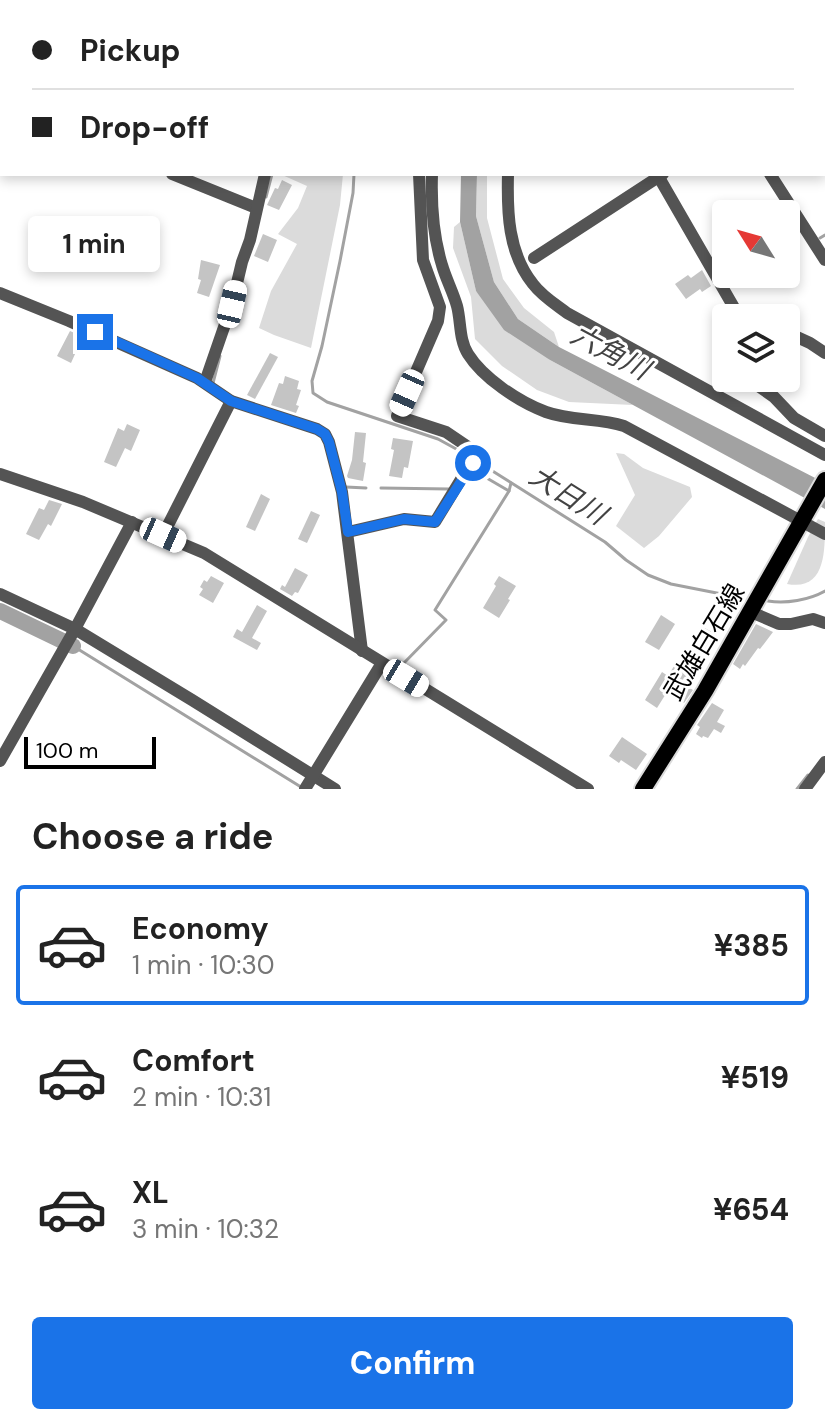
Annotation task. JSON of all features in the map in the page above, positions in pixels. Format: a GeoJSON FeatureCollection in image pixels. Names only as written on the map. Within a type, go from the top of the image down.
{"type":"FeatureCollection","features":[{"type":"Feature","properties":{"kind":"main road","name":"武雄白石線"},"geometry":{"type":"LineString","coordinates":[[643,789],[705,691],[825,480]]}},
{"type":"Feature","properties":{"kind":"street"},"geometry":{"type":"LineString","coordinates":[[177,176],[256,208]]}},
{"type":"Feature","properties":{"kind":"street"},"geometry":{"type":"LineString","coordinates":[[205,382],[232,304],[264,176]]}},
{"type":"Feature","properties":{"kind":"street"},"geometry":{"type":"LineString","coordinates":[[348,532],[404,519],[435,522],[477,453],[446,432],[397,416],[438,321],[440,307],[423,260],[419,176]]}},
{"type":"Feature","properties":{"kind":"street"},"geometry":{"type":"LineString","coordinates":[[432,176],[435,236],[457,307],[463,343],[468,354],[487,375],[522,400],[546,412],[624,426],[825,534]]}},
{"type":"Feature","properties":{"kind":"street"},"geometry":{"type":"LineString","coordinates":[[508,176],[509,225],[514,245],[521,265],[545,297],[567,313],[825,455]]}},
{"type":"Feature","properties":{"kind":"street"},"geometry":{"type":"LineString","coordinates":[[534,258],[658,176]]}},
{"type":"Feature","properties":{"kind":"street"},"geometry":{"type":"LineString","coordinates":[[661,176],[732,304]]}},
{"type":"Feature","properties":{"kind":"street"},"geometry":{"type":"LineString","coordinates":[[771,176],[825,260]]}},
{"type":"Feature","properties":{"kind":"street"},"geometry":{"type":"LineString","coordinates":[[0,293],[205,382],[231,401],[325,434],[342,492],[362,651]]}},
{"type":"Feature","properties":{"kind":"street"},"geometry":{"type":"LineString","coordinates":[[800,338],[825,353]]}},
{"type":"Feature","properties":{"kind":"street"},"geometry":{"type":"LineString","coordinates":[[767,392],[794,418],[825,436]]}},
{"type":"Feature","properties":{"kind":"street"},"geometry":{"type":"LineString","coordinates":[[163,535],[231,401]]}},
{"type":"Feature","properties":{"kind":"street"},"geometry":{"type":"LineString","coordinates":[[794,418],[799,430],[825,449]]}},
{"type":"Feature","properties":{"kind":"street"},"geometry":{"type":"LineString","coordinates":[[0,474],[83,502],[204,553],[588,789]]}},
{"type":"Feature","properties":{"kind":"street"},"geometry":{"type":"LineString","coordinates":[[0,761],[132,522]]}},
{"type":"Feature","properties":{"kind":"street"},"geometry":{"type":"LineString","coordinates":[[0,594],[70,638],[192,700],[309,783],[335,789]]}},
{"type":"Feature","properties":{"kind":"street"},"geometry":{"type":"LineString","coordinates":[[751,612],[779,624],[813,619],[825,623]]}},
{"type":"Feature","properties":{"kind":"street"},"geometry":{"type":"LineString","coordinates":[[309,783],[382,663]]}},
{"type":"Feature","properties":{"kind":"street"},"geometry":{"type":"LineString","coordinates":[[805,789],[825,762]]}},
{"type":"Feature","properties":{"kind":"shaded area"},"geometry":{"type":"Polygon","coordinates":[[[284,176],[343,176],[340,205],[311,348],[259,328],[271,291],[297,244],[278,234],[298,208],[307,186],[284,176]]]}},
{"type":"Feature","properties":{"kind":"shaded area"},"geometry":{"type":"Polygon","coordinates":[[[461,176],[477,176],[476,216],[494,282],[518,319],[559,347],[825,483],[825,509],[550,360],[504,330],[476,291],[460,222],[461,176]]]}},
{"type":"Feature","properties":{"kind":"shaded area"},"geometry":{"type":"Polygon","coordinates":[[[477,176],[487,176],[487,218],[503,279],[524,308],[554,332],[559,347],[518,319],[494,282],[476,216],[477,176]]]}},
{"type":"Feature","properties":{"kind":"shaded area"},"geometry":{"type":"Polygon","coordinates":[[[460,222],[476,291],[550,360],[633,405],[569,402],[537,390],[502,366],[475,339],[471,297],[453,248],[454,227],[460,222]]]}},
{"type":"Feature","properties":{"kind":"shaded area"},"geometry":{"type":"Polygon","coordinates":[[[616,453],[624,454],[643,468],[690,487],[692,497],[659,536],[644,548],[616,526],[635,495],[616,453]]]}},
{"type":"Feature","properties":{"kind":"shaded area"},"geometry":{"type":"Polygon","coordinates":[[[818,519],[825,522],[823,557],[816,576],[800,585],[787,584],[808,537],[818,519]]]}},
{"type":"Feature","properties":{"kind":"building"},"geometry":{"type":"Polygon","coordinates":[[[282,180],[292,185],[279,210],[267,205],[282,180]]]}},
{"type":"Feature","properties":{"kind":"building"},"geometry":{"type":"Polygon","coordinates":[[[263,234],[277,240],[268,262],[254,256],[263,234]]]}},
{"type":"Feature","properties":{"kind":"building"},"geometry":{"type":"Polygon","coordinates":[[[201,260],[220,265],[209,297],[197,293],[201,280],[198,279],[201,260]]]}},
{"type":"Feature","properties":{"kind":"building"},"geometry":{"type":"Polygon","coordinates":[[[702,270],[711,286],[702,292],[700,289],[686,299],[675,284],[702,270]]]}},
{"type":"Feature","properties":{"kind":"building"},"geometry":{"type":"Polygon","coordinates":[[[70,331],[86,338],[83,344],[80,343],[71,363],[57,356],[70,331]]]}},
{"type":"Feature","properties":{"kind":"building"},"geometry":{"type":"Polygon","coordinates":[[[270,353],[278,357],[255,399],[247,395],[270,353]]]}},
{"type":"Feature","properties":{"kind":"building"},"geometry":{"type":"Polygon","coordinates":[[[285,376],[299,381],[297,389],[301,390],[296,413],[271,405],[285,376]]]}},
{"type":"Feature","properties":{"kind":"building"},"geometry":{"type":"Polygon","coordinates":[[[127,424],[140,430],[131,451],[125,448],[116,467],[104,462],[118,428],[124,431],[127,424]]]}},
{"type":"Feature","properties":{"kind":"building"},"geometry":{"type":"Polygon","coordinates":[[[355,432],[366,433],[363,481],[347,476],[355,432]]]}},
{"type":"Feature","properties":{"kind":"building"},"geometry":{"type":"Polygon","coordinates":[[[393,438],[413,441],[408,468],[404,467],[402,478],[389,476],[393,438]]]}},
{"type":"Feature","properties":{"kind":"building"},"geometry":{"type":"Polygon","coordinates":[[[261,494],[270,499],[255,531],[246,527],[261,494]]]}},
{"type":"Feature","properties":{"kind":"building"},"geometry":{"type":"Polygon","coordinates":[[[49,500],[62,504],[51,526],[48,524],[39,540],[26,534],[39,508],[44,510],[49,500]]]}},
{"type":"Feature","properties":{"kind":"building"},"geometry":{"type":"Polygon","coordinates":[[[311,511],[320,515],[307,543],[298,539],[311,511]]]}},
{"type":"Feature","properties":{"kind":"building"},"geometry":{"type":"Polygon","coordinates":[[[295,568],[308,575],[298,593],[292,596],[280,589],[282,585],[285,587],[295,568]]]}},
{"type":"Feature","properties":{"kind":"building"},"geometry":{"type":"Polygon","coordinates":[[[211,576],[224,583],[213,603],[199,595],[204,580],[207,582],[211,576]]]}},
{"type":"Feature","properties":{"kind":"building"},"geometry":{"type":"Polygon","coordinates":[[[499,576],[516,586],[499,618],[483,608],[499,576]]]}},
{"type":"Feature","properties":{"kind":"building"},"geometry":{"type":"Polygon","coordinates":[[[257,605],[267,611],[252,638],[261,643],[257,650],[233,637],[237,629],[242,632],[257,605]]]}},
{"type":"Feature","properties":{"kind":"building"},"geometry":{"type":"Polygon","coordinates":[[[661,615],[675,624],[659,650],[645,642],[661,615]]]}},
{"type":"Feature","properties":{"kind":"building"},"geometry":{"type":"Polygon","coordinates":[[[756,624],[773,632],[740,669],[733,664],[756,624]]]}},
{"type":"Feature","properties":{"kind":"building"},"geometry":{"type":"Polygon","coordinates":[[[703,627],[717,635],[702,658],[689,650],[703,627]]]}},
{"type":"Feature","properties":{"kind":"building"},"geometry":{"type":"Polygon","coordinates":[[[677,661],[691,669],[682,683],[693,690],[684,703],[667,692],[657,708],[645,700],[662,672],[668,676],[677,661]]]}},
{"type":"Feature","properties":{"kind":"building"},"geometry":{"type":"Polygon","coordinates":[[[712,703],[724,710],[717,722],[725,726],[721,733],[714,729],[708,738],[702,738],[696,734],[700,727],[697,725],[712,703]]]}},
{"type":"Feature","properties":{"kind":"building"},"geometry":{"type":"Polygon","coordinates":[[[622,737],[647,754],[636,770],[609,756],[622,737]]]}},
{"type":"Feature","properties":{"kind":"waterway"},"geometry":{"type":"LineString","coordinates":[[266,197],[271,176]]}},
{"type":"Feature","properties":{"kind":"waterway","name":"大日川"},"geometry":{"type":"LineString","coordinates":[[354,176],[340,261],[312,381],[313,393],[327,402],[438,439],[469,456]]}},
{"type":"Feature","properties":{"kind":"waterway"},"geometry":{"type":"LineString","coordinates":[[820,238],[825,235]]}},
{"type":"Feature","properties":{"kind":"waterway"},"geometry":{"type":"LineString","coordinates":[[213,383],[220,356]]}},
{"type":"Feature","properties":{"kind":"waterway","name":"大日川"},"geometry":{"type":"LineString","coordinates":[[475,460],[605,542],[648,575],[671,584],[742,598]]}},
{"type":"Feature","properties":{"kind":"waterway"},"geometry":{"type":"LineString","coordinates":[[473,470],[509,491]]}},
{"type":"Feature","properties":{"kind":"waterway"},"geometry":{"type":"LineString","coordinates":[[401,666],[446,620],[435,610],[511,483]]}},
{"type":"Feature","properties":{"kind":"waterway"},"geometry":{"type":"LineString","coordinates":[[346,487],[366,488]]}},
{"type":"Feature","properties":{"kind":"waterway"},"geometry":{"type":"LineString","coordinates":[[381,488],[449,489]]}},
{"type":"Feature","properties":{"kind":"waterway","name":"大日川"},"geometry":{"type":"LineString","coordinates":[[768,601],[797,600],[825,591]]}},
{"type":"Feature","properties":{"kind":"waterway"},"geometry":{"type":"LineString","coordinates":[[0,611],[73,646]]}},
{"type":"Feature","properties":{"kind":"waterway"},"geometry":{"type":"LineString","coordinates":[[73,646],[301,787]]}},
{"type":"Feature","properties":{"kind":"waterway"},"geometry":{"type":"LineString","coordinates":[[797,789],[808,775]]}},
{"type":"Feature","properties":{"kind":"route"},"geometry":{"type":"LineString","coordinates":[[95,332],[205,382],[231,401],[325,434],[342,492],[348,532],[404,519],[435,522],[473,463]]}},
{"type":"Feature","properties":{"kind":"water label","name":"六角川"},"geometry":{"type":"Point","coordinates":[610,352]}}]}
